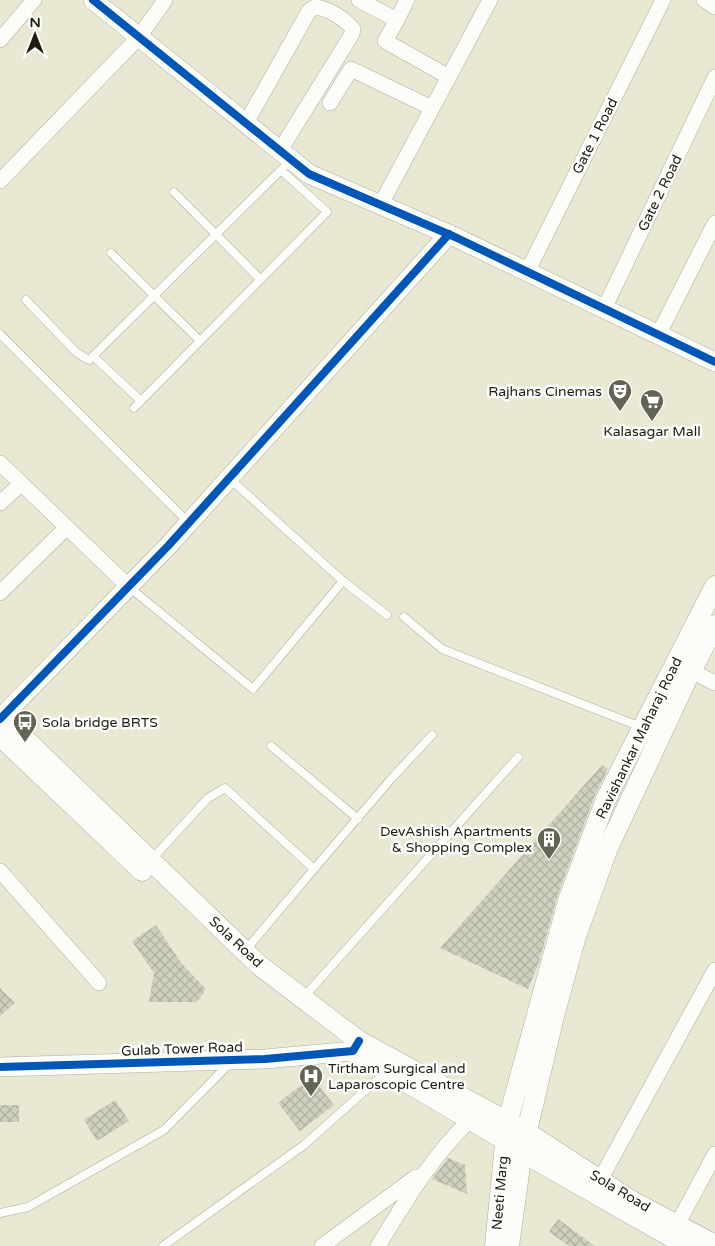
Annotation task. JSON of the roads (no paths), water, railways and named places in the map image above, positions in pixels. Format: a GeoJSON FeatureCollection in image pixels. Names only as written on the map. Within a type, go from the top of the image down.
{"type":"FeatureCollection","features":[{"type":"Feature","properties":{"kind":"main road","name":"Ravishankar Maharaj Road"},"geometry":{"type":"LineString","coordinates":[[506,1132],[569,898],[606,799],[715,586]]}},
{"type":"Feature","properties":{"kind":"main road","name":"Ravishankar Maharaj Road"},"geometry":{"type":"LineString","coordinates":[[509,1246],[522,1152],[555,1012],[576,936],[608,850],[691,671],[715,625]]}},
{"type":"Feature","properties":{"kind":"main road","name":"Sola Road"},"geometry":{"type":"LineString","coordinates":[[1,722],[245,951],[303,998],[386,1072],[470,1120],[506,1132],[528,1133],[632,1200],[715,1245]]}},
{"type":"Feature","properties":{"kind":"main road","name":"Sola Road"},"geometry":{"type":"LineString","coordinates":[[1,722],[257,979],[349,1041],[506,1132],[522,1152],[687,1246]]}},
{"type":"Feature","properties":{"kind":"main road","name":"Neeti Marg"},"geometry":{"type":"LineString","coordinates":[[495,1246],[506,1132]]}},
{"type":"Feature","properties":{"kind":"street"},"geometry":{"type":"LineString","coordinates":[[0,40],[34,0]]}},
{"type":"Feature","properties":{"kind":"street"},"geometry":{"type":"LineString","coordinates":[[93,0],[246,123],[284,161],[308,174],[449,234],[715,362]]}},
{"type":"Feature","properties":{"kind":"street"},"geometry":{"type":"LineString","coordinates":[[0,181],[139,38],[165,0]]}},
{"type":"Feature","properties":{"kind":"street"},"geometry":{"type":"LineString","coordinates":[[359,0],[397,20]]}},
{"type":"Feature","properties":{"kind":"street"},"geometry":{"type":"LineString","coordinates":[[408,0],[385,41],[449,77]]}},
{"type":"Feature","properties":{"kind":"street","name":"Gate 1 Road"},"geometry":{"type":"LineString","coordinates":[[527,272],[663,0]]}},
{"type":"Feature","properties":{"kind":"street"},"geometry":{"type":"LineString","coordinates":[[704,0],[715,7]]}},
{"type":"Feature","properties":{"kind":"street"},"geometry":{"type":"LineString","coordinates":[[381,204],[449,77],[485,1]]}},
{"type":"Feature","properties":{"kind":"street"},"geometry":{"type":"LineString","coordinates":[[246,123],[309,11],[315,7],[321,7],[347,22],[353,29],[352,34],[284,161]]}},
{"type":"Feature","properties":{"kind":"street"},"geometry":{"type":"LineString","coordinates":[[330,103],[351,69],[432,108]]}},
{"type":"Feature","properties":{"kind":"street","name":"Gate 2 Road"},"geometry":{"type":"LineString","coordinates":[[604,309],[715,77]]}},
{"type":"Feature","properties":{"kind":"street"},"geometry":{"type":"LineString","coordinates":[[658,335],[715,223]]}},
{"type":"Feature","properties":{"kind":"street"},"geometry":{"type":"LineString","coordinates":[[1,722],[189,522],[449,234]]}},
{"type":"Feature","properties":{"kind":"street"},"geometry":{"type":"LineString","coordinates":[[0,463],[128,588]]}},
{"type":"Feature","properties":{"kind":"street"},"geometry":{"type":"LineString","coordinates":[[0,503],[21,484]]}},
{"type":"Feature","properties":{"kind":"street"},"geometry":{"type":"LineString","coordinates":[[0,593],[66,528]]}},
{"type":"Feature","properties":{"kind":"street"},"geometry":{"type":"LineString","coordinates":[[691,671],[715,683]]}},
{"type":"Feature","properties":{"kind":"street"},"geometry":{"type":"LineString","coordinates":[[0,871],[99,983]]}},
{"type":"Feature","properties":{"kind":"street"},"geometry":{"type":"LineString","coordinates":[[600,1180],[715,970]]}},
{"type":"Feature","properties":{"kind":"street"},"geometry":{"type":"LineString","coordinates":[[0,1056],[349,1041]]}},
{"type":"Feature","properties":{"kind":"street","name":"Gulab Tower Road"},"geometry":{"type":"LineString","coordinates":[[0,1067],[234,1060],[349,1041]]}},
{"type":"Feature","properties":{"kind":"street"},"geometry":{"type":"LineString","coordinates":[[378,1246],[424,1172],[447,1142],[470,1120]]}},
{"type":"Feature","properties":{"kind":"street"},"geometry":{"type":"LineString","coordinates":[[677,1225],[715,1154]]}},
{"type":"Feature","properties":{"kind":"street"},"geometry":{"type":"LineString","coordinates":[[322,1246],[424,1172]]}},
{"type":"Feature","properties":{"kind":"lane"},"geometry":{"type":"LineString","coordinates":[[26,300],[77,353],[89,360],[217,236],[284,161],[327,212],[134,408]]}},
{"type":"Feature","properties":{"kind":"lane"},"geometry":{"type":"LineString","coordinates":[[174,192],[260,279]]}},
{"type":"Feature","properties":{"kind":"lane"},"geometry":{"type":"LineString","coordinates":[[111,253],[199,340]]}},
{"type":"Feature","properties":{"kind":"lane"},"geometry":{"type":"LineString","coordinates":[[0,334],[189,522]]}},
{"type":"Feature","properties":{"kind":"lane"},"geometry":{"type":"LineString","coordinates":[[93,356],[141,401]]}},
{"type":"Feature","properties":{"kind":"lane"},"geometry":{"type":"LineString","coordinates":[[229,478],[343,581],[387,615]]}},
{"type":"Feature","properties":{"kind":"lane"},"geometry":{"type":"LineString","coordinates":[[128,588],[253,689],[343,581]]}},
{"type":"Feature","properties":{"kind":"lane"},"geometry":{"type":"LineString","coordinates":[[404,617],[442,649],[643,728]]}},
{"type":"Feature","properties":{"kind":"lane"},"geometry":{"type":"LineString","coordinates":[[245,951],[391,778],[432,735]]}},
{"type":"Feature","properties":{"kind":"lane"},"geometry":{"type":"LineString","coordinates":[[271,746],[358,819]]}},
{"type":"Feature","properties":{"kind":"lane"},"geometry":{"type":"LineString","coordinates":[[303,998],[518,757]]}},
{"type":"Feature","properties":{"kind":"lane"},"geometry":{"type":"LineString","coordinates":[[150,861],[208,798],[225,788],[314,869]]}},
{"type":"Feature","properties":{"kind":"lane"},"geometry":{"type":"LineString","coordinates":[[0,1213],[28,1208],[164,1130],[234,1060]]}},
{"type":"Feature","properties":{"kind":"lane"},"geometry":{"type":"LineString","coordinates":[[163,1246],[304,1145],[386,1072]]}},
{"type":"Feature","properties":{"kind":"place","name":"Rajhans Cinemas"},"geometry":{"type":"Point","coordinates":[620,412]}},
{"type":"Feature","properties":{"kind":"place","name":"Kalasagar Mall"},"geometry":{"type":"Point","coordinates":[652,422]}},
{"type":"Feature","properties":{"kind":"place","name":"Sola bridge BRTS"},"geometry":{"type":"Point","coordinates":[25,743]}},
{"type":"Feature","properties":{"kind":"place","name":"DevAshish Apartments & Shopping Complex"},"geometry":{"type":"Point","coordinates":[549,860]}},
{"type":"Feature","properties":{"kind":"place","name":"Tirtham Surgical and Laparoscopic Centre"},"geometry":{"type":"Point","coordinates":[311,1097]}}]}
